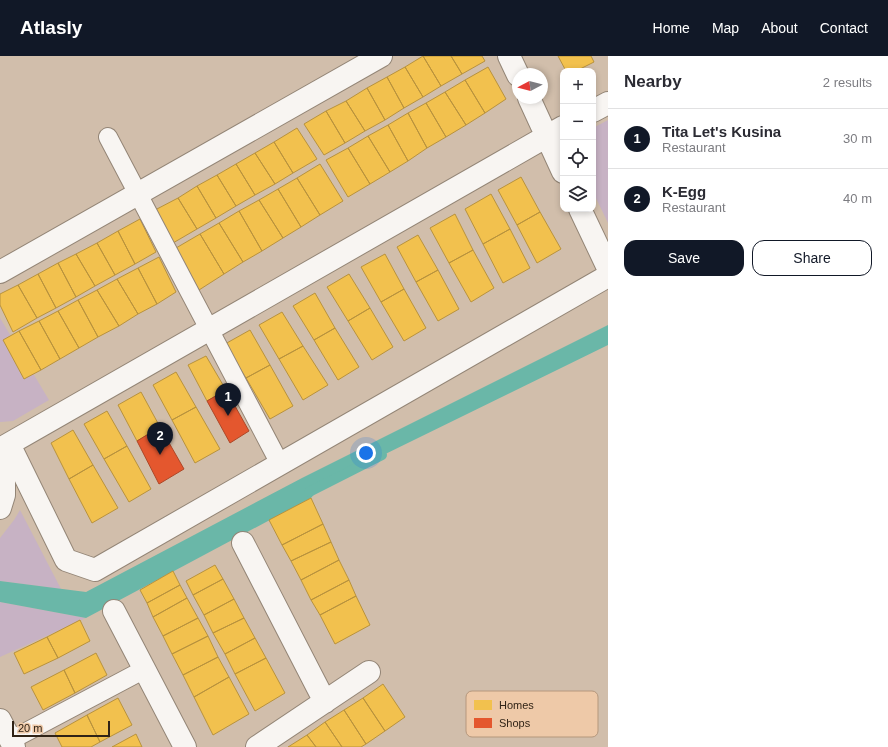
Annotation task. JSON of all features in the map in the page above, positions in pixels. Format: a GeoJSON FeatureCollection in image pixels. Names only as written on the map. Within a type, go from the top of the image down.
{"type":"FeatureCollection","features":[{"type":"Feature","properties":{"kind":"street"},"geometry":{"type":"LineString","coordinates":[[0,272],[381,56]]}},
{"type":"Feature","properties":{"kind":"street"},"geometry":{"type":"LineString","coordinates":[[509,56],[515,68]]}},
{"type":"Feature","properties":{"kind":"street"},"geometry":{"type":"LineString","coordinates":[[596,109],[608,103]]}},
{"type":"Feature","properties":{"kind":"street"},"geometry":{"type":"LineString","coordinates":[[534,104],[555,131],[560,157]]}},
{"type":"Feature","properties":{"kind":"street"},"geometry":{"type":"LineString","coordinates":[[555,131],[4,447],[66,560],[95,570],[608,276]]}},
{"type":"Feature","properties":{"kind":"street"},"geometry":{"type":"LineString","coordinates":[[581,212],[608,268]]}},
{"type":"Feature","properties":{"kind":"street"},"geometry":{"type":"LineString","coordinates":[[0,464],[4,476],[4,495],[0,508]]}},
{"type":"Feature","properties":{"kind":"street"},"geometry":{"type":"LineString","coordinates":[[243,543],[325,702]]}},
{"type":"Feature","properties":{"kind":"street"},"geometry":{"type":"LineString","coordinates":[[114,611],[185,747]]}},
{"type":"Feature","properties":{"kind":"street"},"geometry":{"type":"LineString","coordinates":[[257,747],[369,672]]}},
{"type":"Feature","properties":{"kind":"street"},"geometry":{"type":"LineString","coordinates":[[0,720],[12,744]]}},
{"type":"Feature","properties":{"kind":"lane"},"geometry":{"type":"LineString","coordinates":[[108,137],[280,464]]}},
{"type":"Feature","properties":{"kind":"lane"},"geometry":{"type":"LineString","coordinates":[[12,744],[144,669]]}},
{"type":"Feature","properties":{"kind":"shaded area"},"geometry":{"type":"Polygon","coordinates":[[[608,120],[608,223],[596,198],[596,126],[608,120]]]}},
{"type":"Feature","properties":{"kind":"shaded area"},"geometry":{"type":"Polygon","coordinates":[[[0,318],[49,400],[13,421],[1,422],[0,422],[0,318]]]}},
{"type":"Feature","properties":{"kind":"shaded area"},"geometry":{"type":"Polygon","coordinates":[[[20,510],[61,589],[0,581],[0,538],[20,510]]]}},
{"type":"Feature","properties":{"kind":"shaded area"},"geometry":{"type":"Polygon","coordinates":[[[0,602],[86,618],[0,657],[0,602]]]}},
{"type":"Feature","properties":{"kind":"water"},"geometry":{"type":"Polygon","coordinates":[[[608,325],[608,345],[322,485],[311,498],[86,618],[0,602],[0,581],[86,592],[302,478],[608,325]]]}},
{"type":"Feature","properties":{"kind":"building: Homes"},"geometry":{"type":"Polygon","coordinates":[[[423,56],[451,56],[462,74],[441,86],[423,56]]]}},
{"type":"Feature","properties":{"kind":"building: Homes"},"geometry":{"type":"Polygon","coordinates":[[[423,56],[441,86],[423,97],[405,67],[423,56]]]}},
{"type":"Feature","properties":{"kind":"building: Homes"},"geometry":{"type":"Polygon","coordinates":[[[451,56],[482,56],[485,61],[462,74],[451,56]]]}},
{"type":"Feature","properties":{"kind":"building: Homes"},"geometry":{"type":"Polygon","coordinates":[[[558,56],[591,56],[594,62],[582,68],[564,68],[558,56]]]}},
{"type":"Feature","properties":{"kind":"building: Homes"},"geometry":{"type":"Polygon","coordinates":[[[405,67],[423,97],[404,108],[387,77],[405,67]]]}},
{"type":"Feature","properties":{"kind":"building: Homes"},"geometry":{"type":"Polygon","coordinates":[[[488,67],[506,99],[485,113],[465,80],[488,67]]]}},
{"type":"Feature","properties":{"kind":"building: Homes"},"geometry":{"type":"Polygon","coordinates":[[[387,77],[404,108],[385,120],[367,88],[387,77]]]}},
{"type":"Feature","properties":{"kind":"building: Homes"},"geometry":{"type":"Polygon","coordinates":[[[465,80],[485,113],[466,125],[445,92],[465,80]]]}},
{"type":"Feature","properties":{"kind":"building: Homes"},"geometry":{"type":"Polygon","coordinates":[[[367,88],[385,120],[365,131],[346,101],[367,88]]]}},
{"type":"Feature","properties":{"kind":"building: Homes"},"geometry":{"type":"Polygon","coordinates":[[[445,92],[466,125],[446,137],[426,103],[445,92]]]}},
{"type":"Feature","properties":{"kind":"building: Homes"},"geometry":{"type":"Polygon","coordinates":[[[346,101],[365,131],[345,143],[326,111],[346,101]]]}},
{"type":"Feature","properties":{"kind":"building: Homes"},"geometry":{"type":"Polygon","coordinates":[[[426,103],[446,137],[427,148],[408,113],[426,103]]]}},
{"type":"Feature","properties":{"kind":"building: Homes"},"geometry":{"type":"Polygon","coordinates":[[[326,111],[345,143],[324,155],[304,124],[326,111]]]}},
{"type":"Feature","properties":{"kind":"building: Homes"},"geometry":{"type":"Polygon","coordinates":[[[408,113],[427,148],[408,161],[388,125],[408,113]]]}},
{"type":"Feature","properties":{"kind":"building: Homes"},"geometry":{"type":"Polygon","coordinates":[[[388,125],[408,161],[390,172],[368,136],[388,125]]]}},
{"type":"Feature","properties":{"kind":"building: Homes"},"geometry":{"type":"Polygon","coordinates":[[[297,128],[317,159],[293,173],[274,142],[297,128]]]}},
{"type":"Feature","properties":{"kind":"building: Homes"},"geometry":{"type":"Polygon","coordinates":[[[368,136],[390,172],[370,184],[348,148],[368,136]]]}},
{"type":"Feature","properties":{"kind":"building: Homes"},"geometry":{"type":"Polygon","coordinates":[[[274,142],[293,173],[275,184],[255,153],[274,142]]]}},
{"type":"Feature","properties":{"kind":"building: Homes"},"geometry":{"type":"Polygon","coordinates":[[[348,148],[370,184],[348,197],[326,160],[348,148]]]}},
{"type":"Feature","properties":{"kind":"building: Homes"},"geometry":{"type":"Polygon","coordinates":[[[255,153],[275,184],[255,195],[236,164],[255,153]]]}},
{"type":"Feature","properties":{"kind":"building: Homes"},"geometry":{"type":"Polygon","coordinates":[[[236,164],[255,195],[236,206],[217,175],[236,164]]]}},
{"type":"Feature","properties":{"kind":"building: Homes"},"geometry":{"type":"Polygon","coordinates":[[[320,164],[343,201],[320,215],[297,178],[320,164]]]}},
{"type":"Feature","properties":{"kind":"building: Homes"},"geometry":{"type":"Polygon","coordinates":[[[217,175],[236,206],[216,218],[197,186],[217,175]]]}},
{"type":"Feature","properties":{"kind":"building: Homes"},"geometry":{"type":"Polygon","coordinates":[[[521,177],[540,212],[517,225],[498,190],[521,177]]]}},
{"type":"Feature","properties":{"kind":"building: Homes"},"geometry":{"type":"Polygon","coordinates":[[[297,178],[320,215],[301,227],[278,189],[297,178]]]}},
{"type":"Feature","properties":{"kind":"building: Homes"},"geometry":{"type":"Polygon","coordinates":[[[197,186],[216,218],[197,229],[178,198],[197,186]]]}},
{"type":"Feature","properties":{"kind":"building: Homes"},"geometry":{"type":"Polygon","coordinates":[[[278,189],[301,227],[283,238],[259,200],[278,189]]]}},
{"type":"Feature","properties":{"kind":"building: Homes"},"geometry":{"type":"Polygon","coordinates":[[[491,194],[510,229],[483,244],[465,209],[491,194]]]}},
{"type":"Feature","properties":{"kind":"building: Homes"},"geometry":{"type":"Polygon","coordinates":[[[178,198],[197,229],[173,243],[155,210],[178,198]]]}},
{"type":"Feature","properties":{"kind":"building: Homes"},"geometry":{"type":"Polygon","coordinates":[[[259,200],[283,238],[262,251],[239,211],[259,200]]]}},
{"type":"Feature","properties":{"kind":"building: Homes"},"geometry":{"type":"Polygon","coordinates":[[[239,211],[262,251],[243,262],[219,223],[239,211]]]}},
{"type":"Feature","properties":{"kind":"building: Homes"},"geometry":{"type":"Polygon","coordinates":[[[540,212],[561,249],[537,263],[517,225],[540,212]]]}},
{"type":"Feature","properties":{"kind":"building: Homes"},"geometry":{"type":"Polygon","coordinates":[[[455,214],[473,250],[449,263],[430,228],[455,214]]]}},
{"type":"Feature","properties":{"kind":"building: Homes"},"geometry":{"type":"Polygon","coordinates":[[[140,219],[156,252],[135,264],[118,231],[140,219]]]}},
{"type":"Feature","properties":{"kind":"building: Homes"},"geometry":{"type":"Polygon","coordinates":[[[219,223],[243,262],[224,274],[200,234],[219,223]]]}},
{"type":"Feature","properties":{"kind":"building: Homes"},"geometry":{"type":"Polygon","coordinates":[[[510,229],[530,268],[503,283],[483,244],[510,229]]]}},
{"type":"Feature","properties":{"kind":"building: Homes"},"geometry":{"type":"Polygon","coordinates":[[[118,231],[135,264],[115,275],[97,243],[118,231]]]}},
{"type":"Feature","properties":{"kind":"building: Homes"},"geometry":{"type":"Polygon","coordinates":[[[200,234],[224,274],[199,290],[176,248],[200,234]]]}},
{"type":"Feature","properties":{"kind":"building: Homes"},"geometry":{"type":"Polygon","coordinates":[[[418,235],[438,270],[416,282],[397,247],[418,235]]]}},
{"type":"Feature","properties":{"kind":"building: Homes"},"geometry":{"type":"Polygon","coordinates":[[[97,243],[115,275],[95,286],[76,254],[97,243]]]}},
{"type":"Feature","properties":{"kind":"building: Homes"},"geometry":{"type":"Polygon","coordinates":[[[473,250],[494,288],[471,302],[449,263],[473,250]]]}},
{"type":"Feature","properties":{"kind":"building: Homes"},"geometry":{"type":"Polygon","coordinates":[[[76,254],[95,286],[76,297],[58,263],[76,254]]]}},
{"type":"Feature","properties":{"kind":"building: Homes"},"geometry":{"type":"Polygon","coordinates":[[[385,254],[404,289],[381,302],[361,267],[385,254]]]}},
{"type":"Feature","properties":{"kind":"building: Homes"},"geometry":{"type":"Polygon","coordinates":[[[159,257],[176,292],[157,304],[138,268],[159,257]]]}},
{"type":"Feature","properties":{"kind":"building: Homes"},"geometry":{"type":"Polygon","coordinates":[[[58,263],[76,297],[56,308],[38,274],[58,263]]]}},
{"type":"Feature","properties":{"kind":"building: Homes"},"geometry":{"type":"Polygon","coordinates":[[[138,268],[157,304],[138,314],[117,279],[138,268]]]}},
{"type":"Feature","properties":{"kind":"building: Homes"},"geometry":{"type":"Polygon","coordinates":[[[438,270],[459,309],[438,321],[416,282],[438,270]]]}},
{"type":"Feature","properties":{"kind":"building: Homes"},"geometry":{"type":"Polygon","coordinates":[[[38,274],[56,308],[37,318],[18,285],[38,274]]]}},
{"type":"Feature","properties":{"kind":"building: Homes"},"geometry":{"type":"Polygon","coordinates":[[[349,274],[370,308],[348,321],[327,287],[349,274]]]}},
{"type":"Feature","properties":{"kind":"building: Homes"},"geometry":{"type":"Polygon","coordinates":[[[117,279],[138,314],[119,326],[97,290],[117,279]]]}},
{"type":"Feature","properties":{"kind":"building: Homes"},"geometry":{"type":"Polygon","coordinates":[[[18,285],[37,318],[13,332],[0,305],[0,294],[18,285]]]}},
{"type":"Feature","properties":{"kind":"building: Homes"},"geometry":{"type":"Polygon","coordinates":[[[404,289],[426,328],[404,341],[381,302],[404,289]]]}},
{"type":"Feature","properties":{"kind":"building: Homes"},"geometry":{"type":"Polygon","coordinates":[[[97,290],[119,326],[98,337],[78,300],[97,290]]]}},
{"type":"Feature","properties":{"kind":"building: Homes"},"geometry":{"type":"Polygon","coordinates":[[[315,293],[335,328],[314,340],[293,306],[315,293]]]}},
{"type":"Feature","properties":{"kind":"building: Homes"},"geometry":{"type":"Polygon","coordinates":[[[78,300],[98,337],[79,348],[58,311],[78,300]]]}},
{"type":"Feature","properties":{"kind":"building: Homes"},"geometry":{"type":"Polygon","coordinates":[[[370,308],[393,347],[372,360],[348,321],[370,308]]]}},
{"type":"Feature","properties":{"kind":"building: Homes"},"geometry":{"type":"Polygon","coordinates":[[[58,311],[79,348],[60,359],[39,321],[58,311]]]}},
{"type":"Feature","properties":{"kind":"building: Homes"},"geometry":{"type":"Polygon","coordinates":[[[282,312],[303,346],[279,359],[259,325],[282,312]]]}},
{"type":"Feature","properties":{"kind":"building: Homes"},"geometry":{"type":"Polygon","coordinates":[[[39,321],[60,359],[41,370],[19,331],[39,321]]]}},
{"type":"Feature","properties":{"kind":"building: Homes"},"geometry":{"type":"Polygon","coordinates":[[[335,328],[359,367],[338,380],[314,340],[335,328]]]}},
{"type":"Feature","properties":{"kind":"building: Homes"},"geometry":{"type":"Polygon","coordinates":[[[250,330],[270,365],[246,378],[225,344],[250,330]]]}},
{"type":"Feature","properties":{"kind":"building: Homes"},"geometry":{"type":"Polygon","coordinates":[[[19,331],[41,370],[24,379],[3,340],[19,331]]]}},
{"type":"Feature","properties":{"kind":"building: Homes"},"geometry":{"type":"Polygon","coordinates":[[[303,346],[328,385],[303,400],[279,359],[303,346]]]}},
{"type":"Feature","properties":{"kind":"building: Homes"},"geometry":{"type":"Polygon","coordinates":[[[206,356],[226,390],[207,401],[188,365],[206,356]]]}},
{"type":"Feature","properties":{"kind":"building: Homes"},"geometry":{"type":"Polygon","coordinates":[[[270,365],[293,406],[270,419],[246,378],[270,365]]]}},
{"type":"Feature","properties":{"kind":"building: Homes"},"geometry":{"type":"Polygon","coordinates":[[[176,372],[196,407],[172,420],[153,385],[176,372]]]}},
{"type":"Feature","properties":{"kind":"building: Homes"},"geometry":{"type":"Polygon","coordinates":[[[141,392],[160,427],[137,441],[118,405],[141,392]]]}},
{"type":"Feature","properties":{"kind":"building: Homes"},"geometry":{"type":"Polygon","coordinates":[[[196,407],[220,449],[195,463],[172,420],[196,407]]]}},
{"type":"Feature","properties":{"kind":"building: Homes"},"geometry":{"type":"Polygon","coordinates":[[[107,411],[127,446],[104,459],[84,424],[107,411]]]}},
{"type":"Feature","properties":{"kind":"building: Homes"},"geometry":{"type":"Polygon","coordinates":[[[73,430],[93,465],[69,479],[51,443],[73,430]]]}},
{"type":"Feature","properties":{"kind":"building: Homes"},"geometry":{"type":"Polygon","coordinates":[[[127,446],[151,489],[129,502],[104,459],[127,446]]]}},
{"type":"Feature","properties":{"kind":"building: Homes"},"geometry":{"type":"Polygon","coordinates":[[[93,465],[118,508],[92,523],[69,479],[93,465]]]}},
{"type":"Feature","properties":{"kind":"building: Homes"},"geometry":{"type":"Polygon","coordinates":[[[311,498],[323,524],[282,545],[269,520],[311,498]]]}},
{"type":"Feature","properties":{"kind":"building: Homes"},"geometry":{"type":"Polygon","coordinates":[[[323,524],[331,542],[291,561],[282,545],[323,524]]]}},
{"type":"Feature","properties":{"kind":"building: Homes"},"geometry":{"type":"Polygon","coordinates":[[[331,542],[339,560],[301,580],[291,561],[331,542]]]}},
{"type":"Feature","properties":{"kind":"building: Homes"},"geometry":{"type":"Polygon","coordinates":[[[339,560],[349,580],[311,600],[301,580],[339,560]]]}},
{"type":"Feature","properties":{"kind":"building: Homes"},"geometry":{"type":"Polygon","coordinates":[[[215,565],[223,579],[193,595],[186,581],[215,565]]]}},
{"type":"Feature","properties":{"kind":"building: Homes"},"geometry":{"type":"Polygon","coordinates":[[[173,571],[180,585],[147,603],[140,590],[173,571]]]}},
{"type":"Feature","properties":{"kind":"building: Homes"},"geometry":{"type":"Polygon","coordinates":[[[223,579],[234,599],[204,615],[193,595],[223,579]]]}},
{"type":"Feature","properties":{"kind":"building: Homes"},"geometry":{"type":"Polygon","coordinates":[[[349,580],[356,596],[320,615],[311,600],[349,580]]]}},
{"type":"Feature","properties":{"kind":"building: Homes"},"geometry":{"type":"Polygon","coordinates":[[[180,585],[187,598],[153,617],[147,603],[180,585]]]}},
{"type":"Feature","properties":{"kind":"building: Homes"},"geometry":{"type":"Polygon","coordinates":[[[356,596],[370,625],[335,644],[320,615],[356,596]]]}},
{"type":"Feature","properties":{"kind":"building: Homes"},"geometry":{"type":"Polygon","coordinates":[[[187,598],[198,618],[163,636],[153,617],[187,598]]]}},
{"type":"Feature","properties":{"kind":"building: Homes"},"geometry":{"type":"Polygon","coordinates":[[[234,599],[244,618],[213,633],[204,615],[234,599]]]}},
{"type":"Feature","properties":{"kind":"building: Homes"},"geometry":{"type":"Polygon","coordinates":[[[198,618],[208,636],[172,654],[163,636],[198,618]]]}},
{"type":"Feature","properties":{"kind":"building: Homes"},"geometry":{"type":"Polygon","coordinates":[[[244,618],[255,638],[225,654],[213,633],[244,618]]]}},
{"type":"Feature","properties":{"kind":"building: Homes"},"geometry":{"type":"Polygon","coordinates":[[[80,620],[90,641],[58,658],[47,637],[80,620]]]}},
{"type":"Feature","properties":{"kind":"building: Homes"},"geometry":{"type":"Polygon","coordinates":[[[208,636],[218,657],[183,675],[172,654],[208,636]]]}},
{"type":"Feature","properties":{"kind":"building: Homes"},"geometry":{"type":"Polygon","coordinates":[[[47,637],[58,658],[24,674],[14,653],[47,637]]]}},
{"type":"Feature","properties":{"kind":"building: Homes"},"geometry":{"type":"Polygon","coordinates":[[[255,638],[266,658],[235,674],[225,654],[255,638]]]}},
{"type":"Feature","properties":{"kind":"building: Homes"},"geometry":{"type":"Polygon","coordinates":[[[96,653],[107,675],[75,693],[64,670],[96,653]]]}},
{"type":"Feature","properties":{"kind":"building: Homes"},"geometry":{"type":"Polygon","coordinates":[[[218,657],[229,677],[194,697],[183,675],[218,657]]]}},
{"type":"Feature","properties":{"kind":"building: Homes"},"geometry":{"type":"Polygon","coordinates":[[[266,658],[285,693],[255,711],[235,674],[266,658]]]}},
{"type":"Feature","properties":{"kind":"building: Homes"},"geometry":{"type":"Polygon","coordinates":[[[64,670],[75,693],[43,710],[31,687],[64,670]]]}},
{"type":"Feature","properties":{"kind":"building: Homes"},"geometry":{"type":"Polygon","coordinates":[[[229,677],[249,714],[213,735],[194,697],[229,677]]]}},
{"type":"Feature","properties":{"kind":"building: Homes"},"geometry":{"type":"Polygon","coordinates":[[[383,684],[405,717],[385,731],[363,698],[383,684]]]}},
{"type":"Feature","properties":{"kind":"building: Homes"},"geometry":{"type":"Polygon","coordinates":[[[118,698],[132,725],[100,742],[87,715],[118,698]]]}},
{"type":"Feature","properties":{"kind":"building: Homes"},"geometry":{"type":"Polygon","coordinates":[[[363,698],[385,731],[366,744],[344,710],[363,698]]]}},
{"type":"Feature","properties":{"kind":"building: Homes"},"geometry":{"type":"Polygon","coordinates":[[[344,710],[366,744],[361,747],[342,747],[325,722],[344,710]]]}},
{"type":"Feature","properties":{"kind":"building: Homes"},"geometry":{"type":"Polygon","coordinates":[[[87,715],[100,742],[91,747],[62,747],[55,733],[87,715]]]}},
{"type":"Feature","properties":{"kind":"building: Homes"},"geometry":{"type":"Polygon","coordinates":[[[325,722],[342,747],[316,747],[307,735],[325,722]]]}},
{"type":"Feature","properties":{"kind":"building: Homes"},"geometry":{"type":"Polygon","coordinates":[[[136,734],[142,747],[112,747],[136,734]]]}},
{"type":"Feature","properties":{"kind":"building: Homes"},"geometry":{"type":"Polygon","coordinates":[[[307,735],[316,747],[288,747],[307,735]]]}},
{"type":"Feature","properties":{"kind":"building: Shops"},"geometry":{"type":"Polygon","coordinates":[[[226,390],[249,431],[230,443],[207,401],[226,390]]]}},
{"type":"Feature","properties":{"kind":"building: Shops"},"geometry":{"type":"Polygon","coordinates":[[[160,427],[184,469],[159,484],[137,441],[160,427]]]}},
{"type":"Feature","properties":{"kind":"waterway"},"geometry":{"type":"LineString","coordinates":[[309,492],[382,455]]}},
{"type":"Feature","properties":{"kind":"place","name":"Tita Let's Kusina"},"geometry":{"type":"Point","coordinates":[228,416]}},
{"type":"Feature","properties":{"kind":"place","name":"K-Egg"},"geometry":{"type":"Point","coordinates":[160,455]}}]}
